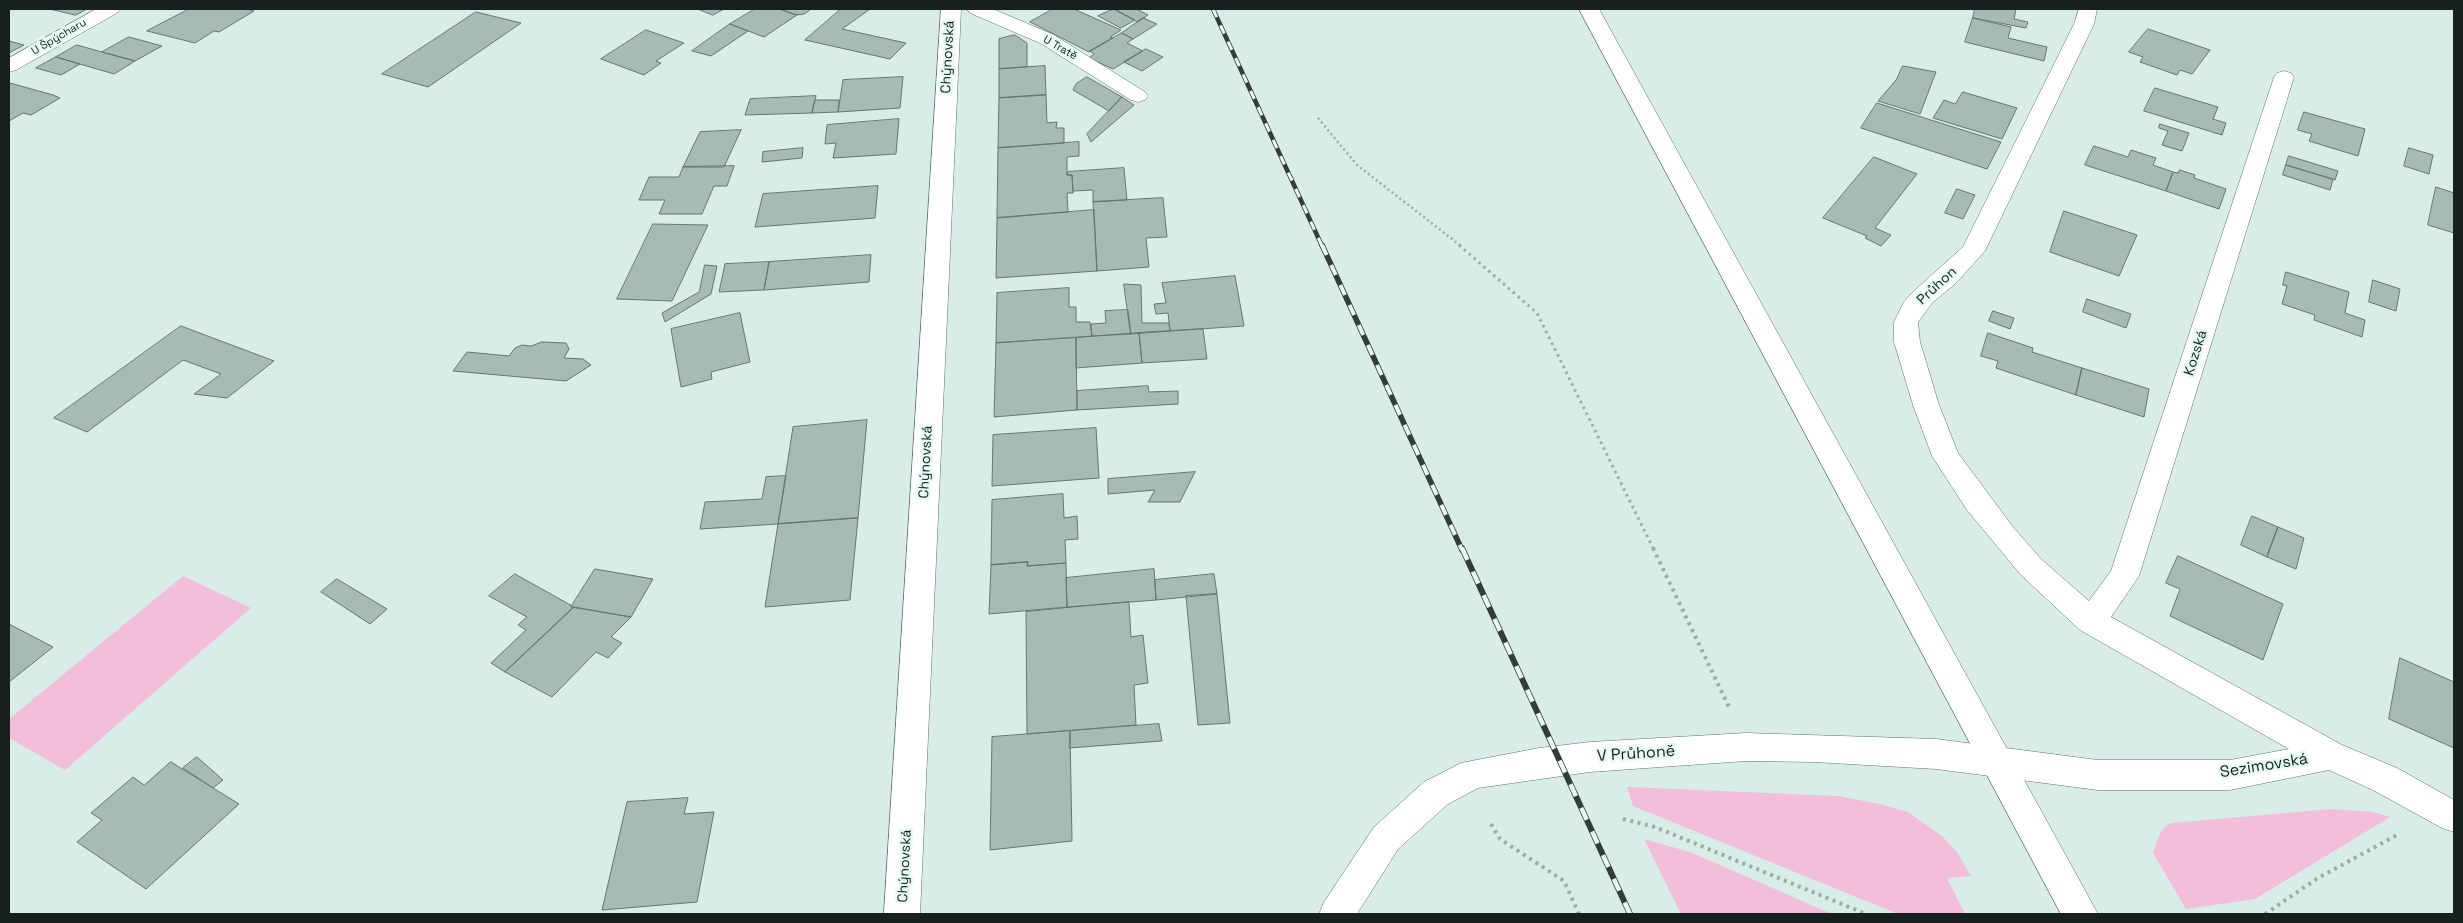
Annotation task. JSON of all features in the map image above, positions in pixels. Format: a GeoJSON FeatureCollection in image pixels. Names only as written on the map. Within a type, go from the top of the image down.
{"type":"FeatureCollection","features":[{"type":"Feature","properties":{"kind":"street","name":"U Špýcharu"},"geometry":{"type":"LineString","coordinates":[[9,66],[110,9]]}},
{"type":"Feature","properties":{"kind":"street","name":"Chýnovská"},"geometry":{"type":"LineString","coordinates":[[902,914],[951,9]]}},
{"type":"Feature","properties":{"kind":"street","name":"U Tratě"},"geometry":{"type":"LineString","coordinates":[[977,9],[1047,39],[1138,96]]}},
{"type":"Feature","properties":{"kind":"street"},"geometry":{"type":"LineString","coordinates":[[1588,9],[2080,914]]}},
{"type":"Feature","properties":{"kind":"street","name":"Průhon"},"geometry":{"type":"LineString","coordinates":[[2088,9],[2084,24],[1973,252],[1947,277],[1923,296],[1906,322],[1907,342],[1918,380],[1951,463],[2003,535],[2031,567],[2091,621],[2330,755]]}},
{"type":"Feature","properties":{"kind":"street","name":"Kozská"},"geometry":{"type":"LineString","coordinates":[[2091,621],[2124,576],[2284,77]]}},
{"type":"Feature","properties":{"kind":"street","name":"V Průhoně"},"geometry":{"type":"LineString","coordinates":[[1337,914],[1386,838],[1425,801],[1461,778],[1478,773],[1590,757],[1746,747],[1877,750],[1936,754],[1998,764]]}},
{"type":"Feature","properties":{"kind":"street"},"geometry":{"type":"LineString","coordinates":[[2330,755],[2385,779],[2454,817]]}},
{"type":"Feature","properties":{"kind":"street","name":"Sezimovská"},"geometry":{"type":"LineString","coordinates":[[1998,764],[2098,775],[2230,774],[2330,755]]}},
{"type":"Feature","properties":{"kind":"path"},"geometry":{"type":"LineString","coordinates":[[1318,118],[1357,165],[1465,250],[1537,313],[1708,660],[1746,747]]}},
{"type":"Feature","properties":{"kind":"path"},"geometry":{"type":"LineString","coordinates":[[1624,819],[1663,830],[1866,914]]}},
{"type":"Feature","properties":{"kind":"path"},"geometry":{"type":"LineString","coordinates":[[1492,824],[1500,839],[1564,881],[1579,914]]}},
{"type":"Feature","properties":{"kind":"path"},"geometry":{"type":"LineString","coordinates":[[2265,914],[2318,878],[2401,833]]}},
{"type":"Feature","properties":{"kind":"shaded area"},"geometry":{"type":"Polygon","coordinates":[[[183,576],[251,608],[65,770],[9,738],[9,719],[183,576]]]}},
{"type":"Feature","properties":{"kind":"shaded area"},"geometry":{"type":"Polygon","coordinates":[[[1627,787],[1838,796],[1880,804],[1908,812],[1942,836],[1957,852],[1971,876],[1947,878],[1965,914],[1898,914],[1633,806],[1627,787]]]}},
{"type":"Feature","properties":{"kind":"shaded area"},"geometry":{"type":"Polygon","coordinates":[[[2332,809],[2373,812],[2390,817],[2255,899],[2186,909],[2153,853],[2162,831],[2172,823],[2332,809]]]}},
{"type":"Feature","properties":{"kind":"shaded area"},"geometry":{"type":"Polygon","coordinates":[[[1644,839],[1690,852],[1832,914],[1681,914],[1644,839]]]}},
{"type":"Feature","properties":{"kind":"building"},"geometry":{"type":"Polygon","coordinates":[[[50,9],[87,9],[76,15],[50,9]]]}},
{"type":"Feature","properties":{"kind":"building"},"geometry":{"type":"Polygon","coordinates":[[[189,9],[246,9],[254,11],[219,32],[214,31],[195,43],[147,31],[189,9]]]}},
{"type":"Feature","properties":{"kind":"building"},"geometry":{"type":"Polygon","coordinates":[[[698,9],[724,9],[713,15],[698,9]]]}},
{"type":"Feature","properties":{"kind":"building"},"geometry":{"type":"Polygon","coordinates":[[[755,9],[779,9],[797,15],[764,37],[730,24],[755,9]]]}},
{"type":"Feature","properties":{"kind":"building"},"geometry":{"type":"Polygon","coordinates":[[[779,9],[810,10],[804,14],[797,15],[779,9]]]}},
{"type":"Feature","properties":{"kind":"building"},"geometry":{"type":"Polygon","coordinates":[[[841,9],[870,9],[842,29],[906,43],[890,59],[805,40],[841,9]]]}},
{"type":"Feature","properties":{"kind":"building"},"geometry":{"type":"Polygon","coordinates":[[[1053,9],[1074,9],[1121,30],[1110,37],[1113,38],[1089,52],[1030,22],[1053,9]]]}},
{"type":"Feature","properties":{"kind":"building"},"geometry":{"type":"Polygon","coordinates":[[[1114,9],[1135,20],[1121,28],[1098,16],[1114,9]]]}},
{"type":"Feature","properties":{"kind":"building"},"geometry":{"type":"Polygon","coordinates":[[[1114,9],[1137,9],[1148,15],[1138,22],[1114,9]]]}},
{"type":"Feature","properties":{"kind":"building"},"geometry":{"type":"Polygon","coordinates":[[[1975,9],[2016,9],[2014,19],[2028,22],[2026,28],[1973,18],[1975,9]]]}},
{"type":"Feature","properties":{"kind":"building"},"geometry":{"type":"Polygon","coordinates":[[[476,12],[521,23],[428,87],[382,74],[476,12]]]}},
{"type":"Feature","properties":{"kind":"building"},"geometry":{"type":"Polygon","coordinates":[[[1143,18],[1157,24],[1133,39],[1122,33],[1143,18]]]}},
{"type":"Feature","properties":{"kind":"building"},"geometry":{"type":"Polygon","coordinates":[[[1973,18],[2011,27],[2008,38],[2047,47],[2044,61],[1965,42],[1973,18]]]}},
{"type":"Feature","properties":{"kind":"building"},"geometry":{"type":"Polygon","coordinates":[[[730,24],[748,31],[711,56],[692,51],[730,24]]]}},
{"type":"Feature","properties":{"kind":"building"},"geometry":{"type":"Polygon","coordinates":[[[2148,29],[2210,50],[2192,74],[2180,70],[2177,75],[2140,62],[2143,57],[2129,52],[2148,29]]]}},
{"type":"Feature","properties":{"kind":"building"},"geometry":{"type":"Polygon","coordinates":[[[646,30],[684,43],[656,61],[661,63],[644,75],[601,59],[646,30]]]}},
{"type":"Feature","properties":{"kind":"building"},"geometry":{"type":"Polygon","coordinates":[[[1122,33],[1133,39],[1127,43],[1143,51],[1113,69],[1089,58],[1094,54],[1090,51],[1122,33]]]}},
{"type":"Feature","properties":{"kind":"building"},"geometry":{"type":"Polygon","coordinates":[[[1015,35],[1027,43],[1027,67],[999,69],[999,39],[1015,35]]]}},
{"type":"Feature","properties":{"kind":"building"},"geometry":{"type":"Polygon","coordinates":[[[129,37],[162,46],[135,61],[102,52],[129,37]]]}},
{"type":"Feature","properties":{"kind":"building"},"geometry":{"type":"Polygon","coordinates":[[[9,41],[24,45],[9,53],[9,41]]]}},
{"type":"Feature","properties":{"kind":"building"},"geometry":{"type":"Polygon","coordinates":[[[77,45],[135,61],[114,74],[56,57],[77,45]]]}},
{"type":"Feature","properties":{"kind":"building"},"geometry":{"type":"Polygon","coordinates":[[[1146,49],[1163,57],[1142,71],[1124,62],[1146,49]]]}},
{"type":"Feature","properties":{"kind":"building"},"geometry":{"type":"Polygon","coordinates":[[[56,57],[80,64],[61,75],[36,68],[56,57]]]}},
{"type":"Feature","properties":{"kind":"building"},"geometry":{"type":"Polygon","coordinates":[[[1045,66],[1046,95],[999,98],[999,69],[1045,66]]]}},
{"type":"Feature","properties":{"kind":"building"},"geometry":{"type":"Polygon","coordinates":[[[1903,66],[1936,72],[1920,114],[1878,101],[1896,80],[1903,66]]]}},
{"type":"Feature","properties":{"kind":"building"},"geometry":{"type":"Polygon","coordinates":[[[903,77],[900,108],[838,112],[843,80],[903,77]]]}},
{"type":"Feature","properties":{"kind":"building"},"geometry":{"type":"Polygon","coordinates":[[[1087,77],[1122,97],[1109,111],[1073,90],[1076,84],[1087,77]]]}},
{"type":"Feature","properties":{"kind":"building"},"geometry":{"type":"Polygon","coordinates":[[[10,83],[60,98],[31,115],[23,113],[9,121],[10,83]]]}},
{"type":"Feature","properties":{"kind":"building"},"geometry":{"type":"Polygon","coordinates":[[[2155,88],[2218,107],[2213,119],[2226,123],[2222,135],[2144,111],[2155,88]]]}},
{"type":"Feature","properties":{"kind":"building"},"geometry":{"type":"Polygon","coordinates":[[[1963,92],[2017,108],[2002,139],[1933,118],[1944,100],[1955,104],[1963,92]]]}},
{"type":"Feature","properties":{"kind":"building"},"geometry":{"type":"Polygon","coordinates":[[[1046,95],[1047,123],[1057,122],[1056,128],[1064,128],[1064,143],[998,148],[999,98],[1046,95]]]}},
{"type":"Feature","properties":{"kind":"building"},"geometry":{"type":"Polygon","coordinates":[[[816,96],[812,113],[745,115],[750,99],[816,96]]]}},
{"type":"Feature","properties":{"kind":"building"},"geometry":{"type":"Polygon","coordinates":[[[1122,97],[1134,105],[1091,142],[1087,134],[1122,97]]]}},
{"type":"Feature","properties":{"kind":"building"},"geometry":{"type":"Polygon","coordinates":[[[815,100],[839,100],[838,112],[812,113],[815,100]]]}},
{"type":"Feature","properties":{"kind":"building"},"geometry":{"type":"Polygon","coordinates":[[[1877,103],[2001,142],[1987,169],[1861,128],[1877,103]]]}},
{"type":"Feature","properties":{"kind":"building"},"geometry":{"type":"Polygon","coordinates":[[[2304,112],[2365,129],[2358,156],[2309,141],[2312,134],[2298,130],[2304,112]]]}},
{"type":"Feature","properties":{"kind":"building"},"geometry":{"type":"Polygon","coordinates":[[[899,119],[896,154],[833,158],[836,143],[825,144],[827,125],[899,119]]]}},
{"type":"Feature","properties":{"kind":"building"},"geometry":{"type":"Polygon","coordinates":[[[2160,124],[2189,133],[2182,151],[2162,145],[2168,131],[2159,128],[2160,124]]]}},
{"type":"Feature","properties":{"kind":"building"},"geometry":{"type":"Polygon","coordinates":[[[741,130],[724,167],[683,167],[700,132],[741,130]]]}},
{"type":"Feature","properties":{"kind":"building"},"geometry":{"type":"Polygon","coordinates":[[[1079,142],[1079,156],[1067,157],[1067,175],[1072,175],[1073,191],[1073,193],[1067,193],[1068,212],[997,218],[998,148],[1079,142]]]}},
{"type":"Feature","properties":{"kind":"building"},"geometry":{"type":"Polygon","coordinates":[[[2094,146],[2128,157],[2131,150],[2156,158],[2153,165],[2173,172],[2166,191],[2085,165],[2094,146]]]}},
{"type":"Feature","properties":{"kind":"building"},"geometry":{"type":"Polygon","coordinates":[[[803,148],[802,158],[762,162],[763,152],[803,148]]]}},
{"type":"Feature","properties":{"kind":"building"},"geometry":{"type":"Polygon","coordinates":[[[2409,148],[2433,155],[2429,174],[2404,166],[2409,148]]]}},
{"type":"Feature","properties":{"kind":"building"},"geometry":{"type":"Polygon","coordinates":[[[2289,156],[2338,171],[2335,180],[2286,165],[2289,156]]]}},
{"type":"Feature","properties":{"kind":"building"},"geometry":{"type":"Polygon","coordinates":[[[1874,157],[1917,174],[1875,228],[1891,235],[1881,246],[1865,238],[1867,236],[1823,218],[1874,157]]]}},
{"type":"Feature","properties":{"kind":"building"},"geometry":{"type":"Polygon","coordinates":[[[2286,165],[2333,179],[2330,190],[2283,175],[2286,165]]]}},
{"type":"Feature","properties":{"kind":"building"},"geometry":{"type":"Polygon","coordinates":[[[734,166],[727,186],[714,186],[702,214],[659,214],[665,200],[639,200],[649,177],[679,177],[683,167],[734,166]]]}},
{"type":"Feature","properties":{"kind":"building"},"geometry":{"type":"Polygon","coordinates":[[[1124,168],[1127,200],[1093,202],[1093,190],[1073,191],[1072,175],[1067,175],[1067,172],[1124,168]]]}},
{"type":"Feature","properties":{"kind":"building"},"geometry":{"type":"Polygon","coordinates":[[[2180,170],[2195,175],[2194,178],[2226,189],[2219,209],[2166,191],[2173,172],[2178,173],[2180,170]]]}},
{"type":"Feature","properties":{"kind":"building"},"geometry":{"type":"Polygon","coordinates":[[[878,186],[875,218],[755,227],[763,194],[878,186]]]}},
{"type":"Feature","properties":{"kind":"building"},"geometry":{"type":"Polygon","coordinates":[[[2436,187],[2454,193],[2454,233],[2428,225],[2436,187]]]}},
{"type":"Feature","properties":{"kind":"building"},"geometry":{"type":"Polygon","coordinates":[[[1957,189],[1975,195],[1963,219],[1945,213],[1957,189]]]}},
{"type":"Feature","properties":{"kind":"building"},"geometry":{"type":"Polygon","coordinates":[[[1163,198],[1167,237],[1146,238],[1149,267],[1097,271],[1093,202],[1163,198]]]}},
{"type":"Feature","properties":{"kind":"building"},"geometry":{"type":"Polygon","coordinates":[[[1094,210],[1097,271],[996,278],[997,218],[1094,210]]]}},
{"type":"Feature","properties":{"kind":"building"},"geometry":{"type":"Polygon","coordinates":[[[2064,211],[2137,235],[2119,276],[2050,252],[2064,211]]]}},
{"type":"Feature","properties":{"kind":"building"},"geometry":{"type":"Polygon","coordinates":[[[653,224],[708,225],[672,301],[617,299],[653,224]]]}},
{"type":"Feature","properties":{"kind":"building"},"geometry":{"type":"Polygon","coordinates":[[[871,255],[869,282],[764,290],[769,262],[871,255]]]}},
{"type":"Feature","properties":{"kind":"building"},"geometry":{"type":"Polygon","coordinates":[[[769,262],[764,290],[719,292],[725,264],[769,262]]]}},
{"type":"Feature","properties":{"kind":"building"},"geometry":{"type":"Polygon","coordinates":[[[705,265],[717,266],[711,294],[665,322],[662,313],[699,292],[705,265]]]}},
{"type":"Feature","properties":{"kind":"building"},"geometry":{"type":"Polygon","coordinates":[[[2286,272],[2349,292],[2345,313],[2365,320],[2362,337],[2314,320],[2315,315],[2282,304],[2287,286],[2283,285],[2286,272]]]}},
{"type":"Feature","properties":{"kind":"building"},"geometry":{"type":"Polygon","coordinates":[[[1235,276],[1244,326],[1170,331],[1168,313],[1156,314],[1154,304],[1166,303],[1162,283],[1235,276]]]}},
{"type":"Feature","properties":{"kind":"building"},"geometry":{"type":"Polygon","coordinates":[[[2373,280],[2400,289],[2396,311],[2369,302],[2373,280]]]}},
{"type":"Feature","properties":{"kind":"building"},"geometry":{"type":"Polygon","coordinates":[[[1124,284],[1141,285],[1142,323],[1169,323],[1170,331],[1131,334],[1124,284]]]}},
{"type":"Feature","properties":{"kind":"building"},"geometry":{"type":"Polygon","coordinates":[[[1069,288],[1069,307],[1076,307],[1076,322],[1090,322],[1092,336],[996,343],[997,293],[1069,288]]]}},
{"type":"Feature","properties":{"kind":"building"},"geometry":{"type":"Polygon","coordinates":[[[2087,299],[2131,314],[2126,328],[2083,312],[2087,299]]]}},
{"type":"Feature","properties":{"kind":"building"},"geometry":{"type":"Polygon","coordinates":[[[1128,310],[1131,334],[1092,336],[1091,324],[1106,323],[1105,311],[1128,310]]]}},
{"type":"Feature","properties":{"kind":"building"},"geometry":{"type":"Polygon","coordinates":[[[1993,311],[2014,318],[2010,329],[1989,321],[1993,311]]]}},
{"type":"Feature","properties":{"kind":"building"},"geometry":{"type":"Polygon","coordinates":[[[740,313],[750,362],[711,372],[712,379],[681,387],[671,329],[740,313]]]}},
{"type":"Feature","properties":{"kind":"building"},"geometry":{"type":"Polygon","coordinates":[[[181,326],[274,361],[227,398],[194,394],[221,374],[183,360],[87,432],[54,418],[181,326]]]}},
{"type":"Feature","properties":{"kind":"building"},"geometry":{"type":"Polygon","coordinates":[[[1203,329],[1207,359],[1142,363],[1139,333],[1203,329]]]}},
{"type":"Feature","properties":{"kind":"building"},"geometry":{"type":"Polygon","coordinates":[[[1139,333],[1142,363],[1076,368],[1076,338],[1139,333]]]}},
{"type":"Feature","properties":{"kind":"building"},"geometry":{"type":"Polygon","coordinates":[[[1988,333],[2033,348],[2032,352],[2082,368],[2076,395],[1996,368],[1998,361],[1981,356],[1988,333]]]}},
{"type":"Feature","properties":{"kind":"building"},"geometry":{"type":"Polygon","coordinates":[[[1076,338],[1077,410],[994,417],[996,343],[1076,338]]]}},
{"type":"Feature","properties":{"kind":"building"},"geometry":{"type":"Polygon","coordinates":[[[542,342],[566,343],[569,349],[564,358],[583,359],[591,365],[566,381],[453,371],[467,352],[509,356],[515,348],[522,345],[531,346],[542,342]]]}},
{"type":"Feature","properties":{"kind":"building"},"geometry":{"type":"Polygon","coordinates":[[[2082,368],[2149,389],[2144,417],[2076,395],[2082,368]]]}},
{"type":"Feature","properties":{"kind":"building"},"geometry":{"type":"Polygon","coordinates":[[[1148,386],[1149,392],[1178,391],[1178,404],[1077,410],[1077,391],[1148,386]]]}},
{"type":"Feature","properties":{"kind":"building"},"geometry":{"type":"Polygon","coordinates":[[[867,420],[858,518],[778,524],[793,427],[867,420]]]}},
{"type":"Feature","properties":{"kind":"building"},"geometry":{"type":"Polygon","coordinates":[[[1096,428],[1099,478],[992,486],[993,435],[1096,428]]]}},
{"type":"Feature","properties":{"kind":"building"},"geometry":{"type":"Polygon","coordinates":[[[1195,472],[1180,502],[1148,502],[1155,490],[1108,494],[1108,479],[1195,472]]]}},
{"type":"Feature","properties":{"kind":"building"},"geometry":{"type":"Polygon","coordinates":[[[786,476],[778,524],[700,529],[705,502],[762,499],[766,477],[786,476]]]}},
{"type":"Feature","properties":{"kind":"building"},"geometry":{"type":"Polygon","coordinates":[[[1063,494],[1064,518],[1077,516],[1078,539],[1065,540],[1066,563],[1027,566],[1028,562],[991,565],[992,500],[1063,494]]]}},
{"type":"Feature","properties":{"kind":"building"},"geometry":{"type":"Polygon","coordinates":[[[2252,516],[2278,527],[2267,557],[2241,545],[2252,516]]]}},
{"type":"Feature","properties":{"kind":"building"},"geometry":{"type":"Polygon","coordinates":[[[858,518],[850,600],[765,607],[778,524],[858,518]]]}},
{"type":"Feature","properties":{"kind":"building"},"geometry":{"type":"Polygon","coordinates":[[[2278,527],[2304,538],[2296,569],[2267,557],[2278,527]]]}},
{"type":"Feature","properties":{"kind":"building"},"geometry":{"type":"Polygon","coordinates":[[[2178,556],[2283,604],[2263,660],[2170,616],[2180,589],[2166,583],[2178,556]]]}},
{"type":"Feature","properties":{"kind":"building"},"geometry":{"type":"Polygon","coordinates":[[[1028,562],[1027,566],[1066,563],[1067,607],[989,614],[991,565],[1028,562]]]}},
{"type":"Feature","properties":{"kind":"building"},"geometry":{"type":"Polygon","coordinates":[[[595,569],[653,579],[631,617],[571,607],[595,569]]]}},
{"type":"Feature","properties":{"kind":"building"},"geometry":{"type":"Polygon","coordinates":[[[1154,569],[1156,600],[1067,607],[1066,578],[1154,569]]]}},
{"type":"Feature","properties":{"kind":"building"},"geometry":{"type":"Polygon","coordinates":[[[515,574],[574,607],[505,672],[491,663],[526,630],[518,625],[527,617],[489,596],[515,574]]]}},
{"type":"Feature","properties":{"kind":"building"},"geometry":{"type":"Polygon","coordinates":[[[1214,574],[1217,594],[1156,600],[1155,580],[1214,574]]]}},
{"type":"Feature","properties":{"kind":"building"},"geometry":{"type":"Polygon","coordinates":[[[337,579],[387,609],[370,624],[321,592],[337,579]]]}},
{"type":"Feature","properties":{"kind":"building"},"geometry":{"type":"Polygon","coordinates":[[[1217,594],[1230,723],[1198,725],[1186,596],[1217,594]]]}},
{"type":"Feature","properties":{"kind":"building"},"geometry":{"type":"Polygon","coordinates":[[[1129,602],[1131,637],[1143,635],[1148,683],[1134,685],[1136,725],[1027,734],[1026,612],[1129,602]]]}},
{"type":"Feature","properties":{"kind":"building"},"geometry":{"type":"Polygon","coordinates":[[[574,607],[631,617],[611,637],[622,643],[608,658],[596,652],[552,697],[505,672],[574,607]]]}},
{"type":"Feature","properties":{"kind":"building"},"geometry":{"type":"Polygon","coordinates":[[[9,624],[53,647],[9,682],[9,624]]]}},
{"type":"Feature","properties":{"kind":"building"},"geometry":{"type":"Polygon","coordinates":[[[2400,658],[2454,682],[2454,748],[2389,719],[2400,658]]]}},
{"type":"Feature","properties":{"kind":"building"},"geometry":{"type":"Polygon","coordinates":[[[1159,724],[1162,741],[1069,748],[1070,731],[1159,724]]]}},
{"type":"Feature","properties":{"kind":"building"},"geometry":{"type":"Polygon","coordinates":[[[1070,731],[1072,841],[990,850],[992,737],[1070,731]]]}},
{"type":"Feature","properties":{"kind":"building"},"geometry":{"type":"Polygon","coordinates":[[[197,757],[223,780],[213,788],[183,768],[197,757]]]}},
{"type":"Feature","properties":{"kind":"building"},"geometry":{"type":"Polygon","coordinates":[[[171,762],[239,804],[146,889],[77,842],[102,820],[91,813],[133,777],[144,785],[171,762]]]}},
{"type":"Feature","properties":{"kind":"building"},"geometry":{"type":"Polygon","coordinates":[[[688,798],[684,814],[714,812],[697,902],[602,910],[627,802],[688,798]]]}},
{"type":"Feature","properties":{"kind":"railway"},"geometry":{"type":"LineString","coordinates":[[1213,9],[1322,246]]}},
{"type":"Feature","properties":{"kind":"railway"},"geometry":{"type":"LineString","coordinates":[[1322,245],[1462,550]]}},
{"type":"Feature","properties":{"kind":"railway"},"geometry":{"type":"LineString","coordinates":[[1462,548],[1630,914]]}}]}
